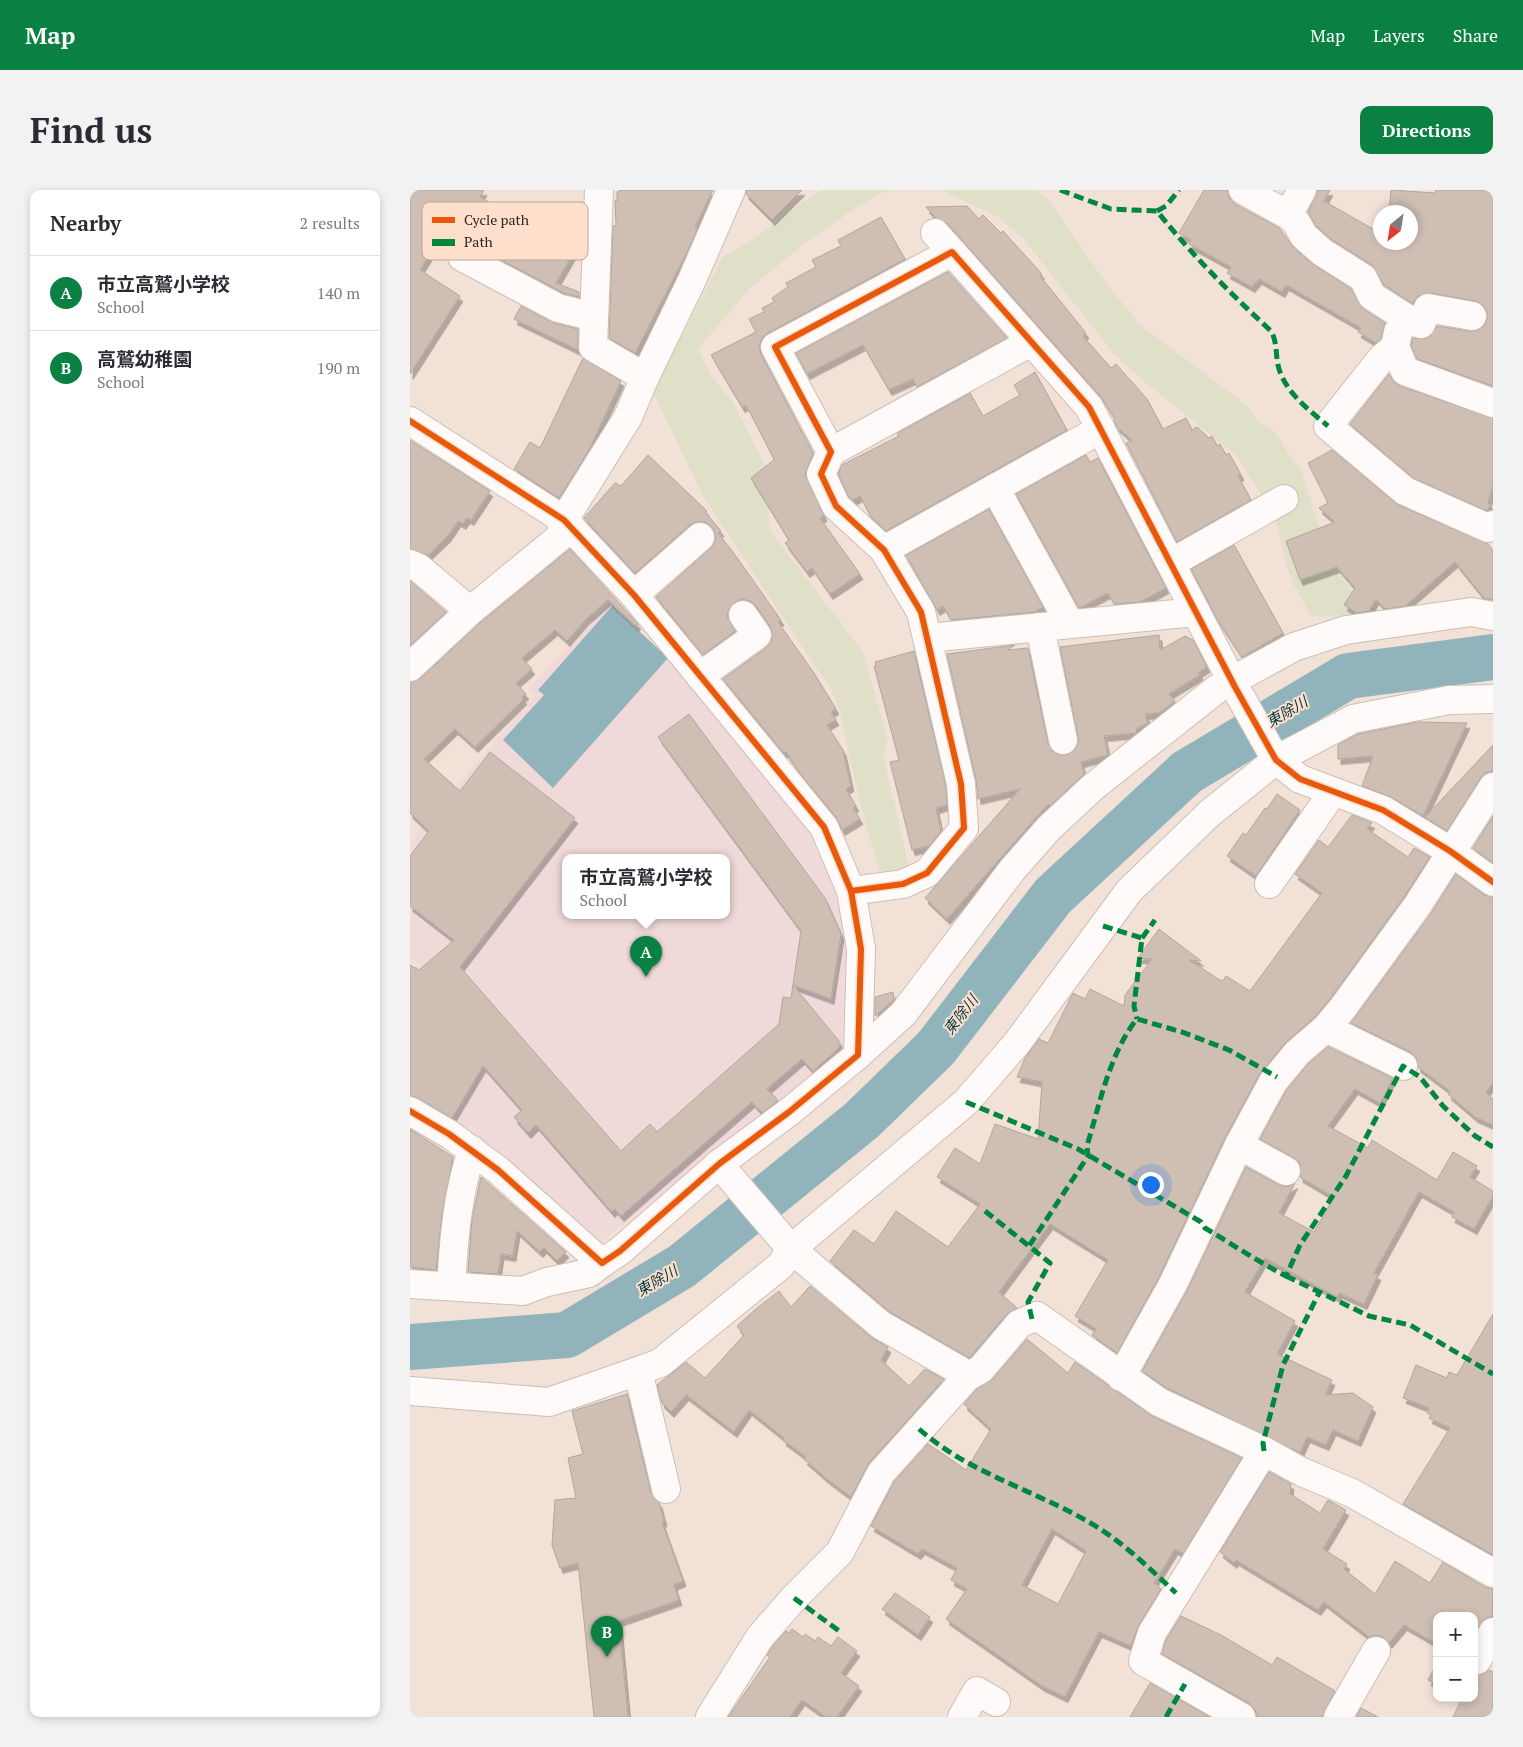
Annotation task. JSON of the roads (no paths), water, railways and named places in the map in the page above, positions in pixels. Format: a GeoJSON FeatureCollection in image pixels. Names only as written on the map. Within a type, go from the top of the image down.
{"type":"FeatureCollection","features":[{"type":"Feature","properties":{"kind":"street"},"geometry":{"type":"LineString","coordinates":[[599,190],[593,346],[645,376]]}},
{"type":"Feature","properties":{"kind":"street"},"geometry":{"type":"LineString","coordinates":[[410,667],[470,611],[560,537],[564,520],[628,417],[645,376],[692,280],[731,190]]}},
{"type":"Feature","properties":{"kind":"street"},"geometry":{"type":"LineString","coordinates":[[1244,190],[1288,215],[1296,222],[1304,236],[1322,252],[1363,278],[1372,296],[1411,321],[1421,324],[1428,308],[1472,316]]}},
{"type":"Feature","properties":{"kind":"street"},"geometry":{"type":"LineString","coordinates":[[1288,215],[1302,190]]}},
{"type":"Feature","properties":{"kind":"street"},"geometry":{"type":"LineString","coordinates":[[832,452],[775,346],[944,242],[1089,407],[1196,612],[1228,686],[1276,760],[1300,779],[1382,810],[1450,851],[1493,882]]}},
{"type":"Feature","properties":{"kind":"street"},"geometry":{"type":"LineString","coordinates":[[468,260],[558,308],[594,317]]}},
{"type":"Feature","properties":{"kind":"street"},"geometry":{"type":"LineString","coordinates":[[1402,316],[1395,347],[1405,371],[1493,403]]}},
{"type":"Feature","properties":{"kind":"street"},"geometry":{"type":"LineString","coordinates":[[851,891],[902,884],[927,873],[964,828],[961,784],[921,612],[884,550],[836,506],[821,474],[832,452],[1031,342]]}},
{"type":"Feature","properties":{"kind":"street"},"geometry":{"type":"LineString","coordinates":[[1395,347],[1381,359],[1328,426],[1405,491],[1474,523],[1488,528],[1493,525]]}},
{"type":"Feature","properties":{"kind":"street"},"geometry":{"type":"LineString","coordinates":[[410,421],[564,520],[634,595],[824,827],[851,891],[861,949],[858,1055]]}},
{"type":"Feature","properties":{"kind":"street"},"geometry":{"type":"LineString","coordinates":[[884,550],[1101,429]]}},
{"type":"Feature","properties":{"kind":"street"},"geometry":{"type":"LineString","coordinates":[[995,488],[1070,624]]}},
{"type":"Feature","properties":{"kind":"street"},"geometry":{"type":"LineString","coordinates":[[1171,563],[1284,499]]}},
{"type":"Feature","properties":{"kind":"street"},"geometry":{"type":"LineString","coordinates":[[634,595],[700,536]]}},
{"type":"Feature","properties":{"kind":"street"},"geometry":{"type":"LineString","coordinates":[[410,564],[419,568],[470,611]]}},
{"type":"Feature","properties":{"kind":"street"},"geometry":{"type":"LineString","coordinates":[[928,638],[1196,612]]}},
{"type":"Feature","properties":{"kind":"street"},"geometry":{"type":"LineString","coordinates":[[410,1284],[523,1290],[547,1282],[589,1273],[620,1251],[722,1169],[858,1055],[903,1014],[1012,870],[1049,828],[1101,780],[1228,686],[1294,647],[1346,630],[1471,612],[1493,616]]}},
{"type":"Feature","properties":{"kind":"street"},"geometry":{"type":"LineString","coordinates":[[700,676],[757,635],[743,615]]}},
{"type":"Feature","properties":{"kind":"street"},"geometry":{"type":"LineString","coordinates":[[1040,627],[1063,740]]}},
{"type":"Feature","properties":{"kind":"street"},"geometry":{"type":"LineString","coordinates":[[410,1391],[549,1402],[660,1363],[781,1265],[791,1249],[966,1102],[1017,1043],[1129,891],[1210,813],[1276,760],[1353,719],[1449,700],[1493,700]]}},
{"type":"Feature","properties":{"kind":"street"},"geometry":{"type":"LineString","coordinates":[[1121,1377],[1173,1284],[1239,1145],[1273,1082],[1297,1052],[1326,1028],[1342,1009],[1417,906],[1450,851],[1493,787]]}},
{"type":"Feature","properties":{"kind":"street"},"geometry":{"type":"LineString","coordinates":[[1269,884],[1332,792]]}},
{"type":"Feature","properties":{"kind":"street"},"geometry":{"type":"LineString","coordinates":[[1326,1028],[1403,1066]]}},
{"type":"Feature","properties":{"kind":"street"},"geometry":{"type":"LineString","coordinates":[[410,1111],[449,1134],[498,1170],[574,1241],[602,1263]]}},
{"type":"Feature","properties":{"kind":"street"},"geometry":{"type":"LineString","coordinates":[[1239,1145],[1286,1171]]}},
{"type":"Feature","properties":{"kind":"street"},"geometry":{"type":"LineString","coordinates":[[451,1286],[454,1231],[461,1185],[472,1150]]}},
{"type":"Feature","properties":{"kind":"street"},"geometry":{"type":"LineString","coordinates":[[722,1169],[791,1249],[880,1325],[958,1370],[967,1378]]}},
{"type":"Feature","properties":{"kind":"street"},"geometry":{"type":"LineString","coordinates":[[710,1717],[760,1637],[794,1598],[840,1552],[881,1473],[967,1378],[981,1369],[1019,1324],[1037,1316],[1159,1402],[1264,1451],[1302,1472],[1352,1493],[1493,1573]]}},
{"type":"Feature","properties":{"kind":"street"},"geometry":{"type":"LineString","coordinates":[[638,1371],[666,1489]]}},
{"type":"Feature","properties":{"kind":"street"},"geometry":{"type":"LineString","coordinates":[[1241,1717],[1143,1661],[1152,1633],[1264,1451]]}},
{"type":"Feature","properties":{"kind":"street"},"geometry":{"type":"LineString","coordinates":[[1478,1658],[1493,1632]]}},
{"type":"Feature","properties":{"kind":"street"},"geometry":{"type":"LineString","coordinates":[[1338,1717],[1376,1651]]}},
{"type":"Feature","properties":{"kind":"street"},"geometry":{"type":"LineString","coordinates":[[962,1717],[977,1691],[996,1702]]}},
{"type":"Feature","properties":{"kind":"water"},"geometry":{"type":"Polygon","coordinates":[[[612,606],[668,658],[553,788],[503,740],[544,695],[538,690],[612,606]]]}},
{"type":"Feature","properties":{"kind":"waterway","name":"東除川"},"geometry":{"type":"LineString","coordinates":[[410,1347],[567,1335],[682,1266],[862,1120],[936,1048],[1053,896],[1187,772],[1348,676],[1493,657]]}},
{"type":"Feature","properties":{"kind":"place","name":"市立高鷲小学校"},"geometry":{"type":"Point","coordinates":[646,977]}},
{"type":"Feature","properties":{"kind":"place","name":"高鷲幼稚園"},"geometry":{"type":"Point","coordinates":[607,1657]}}]}
